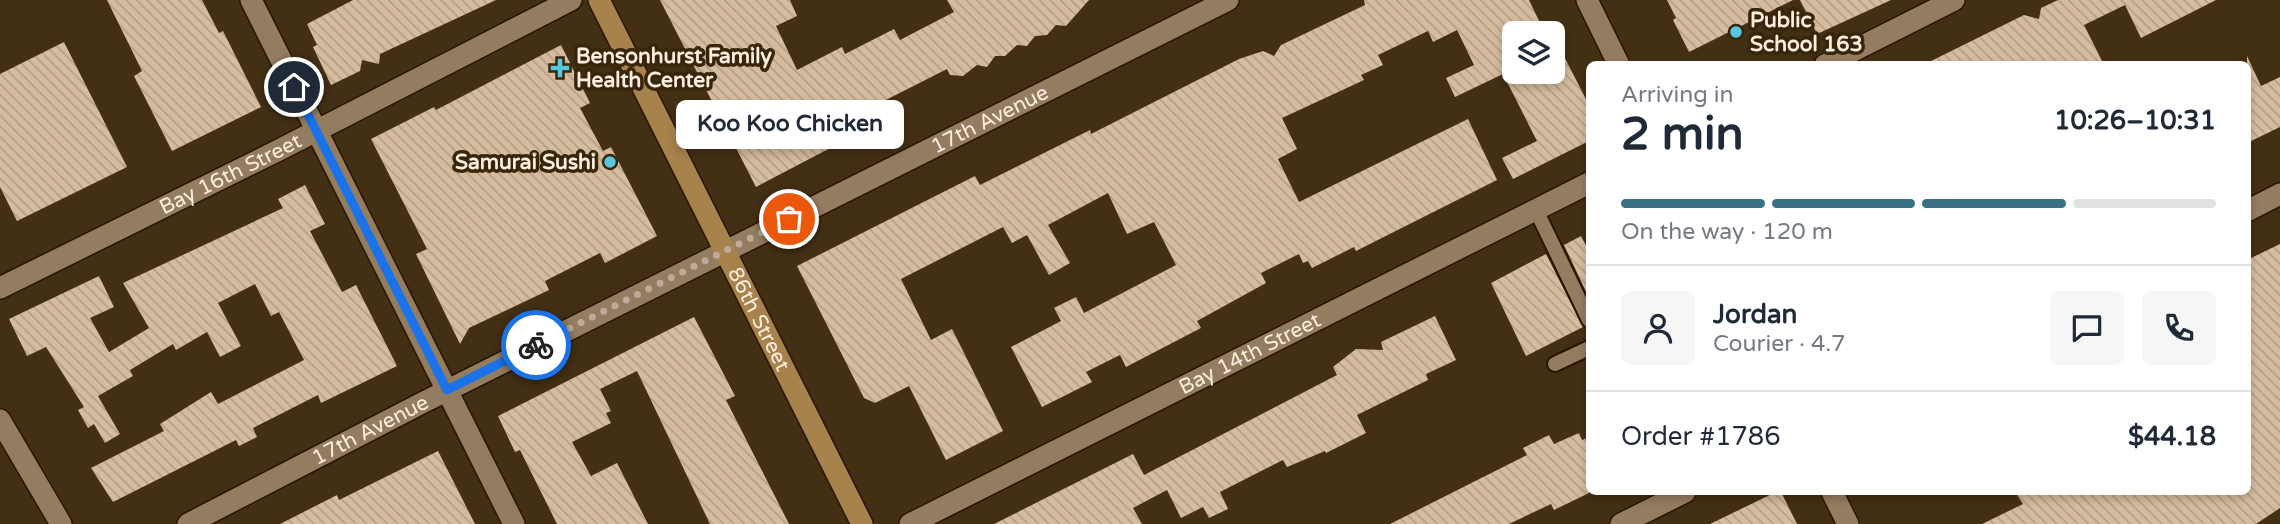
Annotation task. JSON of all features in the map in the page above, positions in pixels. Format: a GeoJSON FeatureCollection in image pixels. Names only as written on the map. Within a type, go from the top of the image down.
{"type":"FeatureCollection","features":[{"type":"Feature","properties":{"kind":"main road","name":"86th Street"},"geometry":{"type":"LineString","coordinates":[[599,0],[862,524]]}},
{"type":"Feature","properties":{"kind":"street"},"geometry":{"type":"LineString","coordinates":[[251,0],[514,524]]}},
{"type":"Feature","properties":{"kind":"street","name":"Bay 16th Street"},"geometry":{"type":"LineString","coordinates":[[0,288],[316,131],[571,0]]}},
{"type":"Feature","properties":{"kind":"street","name":"17th Avenue"},"geometry":{"type":"LineString","coordinates":[[188,524],[447,390],[1228,0]]}},
{"type":"Feature","properties":{"kind":"street"},"geometry":{"type":"LineString","coordinates":[[1587,0],[1617,61]]}},
{"type":"Feature","properties":{"kind":"street"},"geometry":{"type":"LineString","coordinates":[[1833,61],[1954,0]]}},
{"type":"Feature","properties":{"kind":"street","name":"Bay 14th Street"},"geometry":{"type":"LineString","coordinates":[[910,524],[1586,185]]}},
{"type":"Feature","properties":{"kind":"street"},"geometry":{"type":"LineString","coordinates":[[2251,209],[2280,194]]}},
{"type":"Feature","properties":{"kind":"street"},"geometry":{"type":"LineString","coordinates":[[0,419],[61,524]]}},
{"type":"Feature","properties":{"kind":"street"},"geometry":{"type":"LineString","coordinates":[[1620,524],[1679,495]]}},
{"type":"Feature","properties":{"kind":"street"},"geometry":{"type":"LineString","coordinates":[[1834,495],[1848,524]]}},
{"type":"Feature","properties":{"kind":"lane"},"geometry":{"type":"LineString","coordinates":[[1536,210],[1586,314]]}},
{"type":"Feature","properties":{"kind":"lane"},"geometry":{"type":"LineString","coordinates":[[1555,364],[1586,349]]}},
{"type":"Feature","properties":{"kind":"building"},"geometry":{"type":"Polygon","coordinates":[[[107,0],[202,0],[219,33],[223,31],[261,107],[172,151],[134,76],[142,71],[107,0]]]}},
{"type":"Feature","properties":{"kind":"building"},"geometry":{"type":"Polygon","coordinates":[[[353,0],[496,0],[380,54],[379,64],[362,60],[360,71],[331,85],[313,47],[317,45],[307,24],[353,0]]]}},
{"type":"Feature","properties":{"kind":"building"},"geometry":{"type":"Polygon","coordinates":[[[660,0],[790,0],[797,16],[776,26],[797,70],[842,47],[845,54],[894,29],[900,40],[954,12],[947,0],[1089,0],[1066,26],[1056,25],[1047,35],[1035,36],[1027,46],[1017,45],[1005,56],[995,56],[987,67],[977,65],[963,76],[950,75],[947,69],[872,107],[880,122],[756,187],[660,0]]]}},
{"type":"Feature","properties":{"kind":"building"},"geometry":{"type":"Polygon","coordinates":[[[1364,0],[1529,0],[1539,21],[1502,21],[1502,74],[1455,97],[1446,78],[1474,65],[1457,30],[1433,42],[1428,31],[1378,55],[1383,65],[1361,75],[1364,80],[1282,118],[1297,149],[1278,159],[1299,202],[1468,119],[1497,180],[1356,251],[1354,247],[1312,268],[1308,261],[1303,263],[1299,254],[1261,273],[1266,283],[1197,321],[1201,328],[1126,367],[1120,355],[1086,372],[1092,382],[1042,407],[1011,347],[1061,321],[1054,308],[1076,297],[1084,313],[1176,265],[1154,222],[1127,234],[1108,193],[1048,225],[1070,263],[1049,275],[1027,235],[1012,243],[1003,227],[901,279],[931,340],[952,329],[1003,431],[946,460],[909,386],[875,403],[864,398],[797,266],[975,176],[980,185],[1090,130],[1091,134],[1239,59],[1263,51],[1274,56],[1281,45],[1365,5],[1364,0]]]}},
{"type":"Feature","properties":{"kind":"building"},"geometry":{"type":"Polygon","coordinates":[[[1667,0],[1793,0],[1689,52],[1673,20],[1676,18],[1667,0]]]}},
{"type":"Feature","properties":{"kind":"building"},"geometry":{"type":"Polygon","coordinates":[[[1800,0],[1891,0],[1817,34],[1800,0]]]}},
{"type":"Feature","properties":{"kind":"building"},"geometry":{"type":"Polygon","coordinates":[[[2058,0],[2216,0],[2141,38],[2125,5],[2084,25],[2102,61],[1931,61],[2024,15],[2039,19],[2041,8],[2058,0]]]}},
{"type":"Feature","properties":{"kind":"building"},"geometry":{"type":"Polygon","coordinates":[[[64,42],[127,167],[17,221],[0,187],[0,74],[64,42]]]}},
{"type":"Feature","properties":{"kind":"building"},"geometry":{"type":"Polygon","coordinates":[[[561,45],[590,103],[580,108],[603,151],[611,147],[657,236],[605,263],[600,253],[545,281],[549,290],[469,328],[460,344],[416,254],[427,249],[371,139],[434,107],[436,110],[561,45]]]}},
{"type":"Feature","properties":{"kind":"building"},"geometry":{"type":"Polygon","coordinates":[[[1565,58],[1586,99],[1586,142],[1513,179],[1502,158],[1537,141],[1508,84],[1565,84],[1565,58]]]}},
{"type":"Feature","properties":{"kind":"building"},"geometry":{"type":"Polygon","coordinates":[[[2251,65],[2261,86],[2280,77],[2280,127],[2251,141],[2251,65]]]}},
{"type":"Feature","properties":{"kind":"building"},"geometry":{"type":"Polygon","coordinates":[[[305,185],[325,224],[310,231],[342,292],[356,285],[397,366],[321,403],[318,395],[253,428],[257,437],[239,446],[236,440],[113,502],[91,468],[164,431],[160,424],[211,392],[218,404],[304,360],[279,312],[271,316],[255,284],[218,303],[241,346],[220,357],[207,332],[176,350],[173,344],[130,370],[133,376],[98,396],[120,434],[105,443],[94,424],[88,428],[78,410],[84,407],[46,347],[27,356],[9,319],[99,276],[114,307],[90,318],[109,352],[149,328],[123,283],[283,208],[278,199],[305,185]]]}},
{"type":"Feature","properties":{"kind":"building"},"geometry":{"type":"Polygon","coordinates":[[[1581,236],[1586,245],[1586,292],[1564,245],[1581,236]]]}},
{"type":"Feature","properties":{"kind":"building"},"geometry":{"type":"Polygon","coordinates":[[[2280,244],[2280,508],[2256,524],[1982,524],[2023,504],[2017,495],[2251,495],[2251,258],[2280,244]]]}},
{"type":"Feature","properties":{"kind":"building"},"geometry":{"type":"Polygon","coordinates":[[[1546,254],[1583,327],[1526,356],[1491,283],[1546,254]]]}},
{"type":"Feature","properties":{"kind":"building"},"geometry":{"type":"Polygon","coordinates":[[[1435,316],[1456,360],[1426,374],[1428,380],[1357,415],[1366,433],[1326,453],[1325,451],[1287,467],[1283,460],[1220,492],[1228,509],[1209,518],[1203,507],[1181,518],[1167,490],[1133,508],[1142,524],[994,524],[1133,454],[1144,475],[1337,375],[1333,367],[1356,349],[1383,350],[1381,342],[1435,316]]]}},
{"type":"Feature","properties":{"kind":"building"},"geometry":{"type":"Polygon","coordinates":[[[694,317],[735,396],[726,400],[789,524],[710,524],[637,371],[600,389],[611,411],[606,413],[611,423],[572,442],[591,476],[617,463],[648,524],[557,524],[520,450],[515,452],[498,416],[694,317]]]}},
{"type":"Feature","properties":{"kind":"building"},"geometry":{"type":"Polygon","coordinates":[[[1579,433],[1582,440],[1586,438],[1586,494],[1554,510],[1551,504],[1509,524],[1390,524],[1527,455],[1523,448],[1549,435],[1554,444],[1579,433]]]}},
{"type":"Feature","properties":{"kind":"building"},"geometry":{"type":"Polygon","coordinates":[[[438,451],[475,524],[280,524],[337,495],[339,500],[438,451]]]}},
{"type":"Feature","properties":{"kind":"building"},"geometry":{"type":"Polygon","coordinates":[[[1770,495],[1782,495],[1797,524],[1710,524],[1770,495]]]}},
{"type":"Feature","properties":{"kind":"way so far"},"geometry":{"type":"LineString","coordinates":[[536,345],[789,219]]}},
{"type":"Feature","properties":{"kind":"place","name":"Public School 163"},"geometry":{"type":"Point","coordinates":[1736,32]}},
{"type":"Feature","properties":{"kind":"place","name":"Bensonhurst Family Health Center"},"geometry":{"type":"Point","coordinates":[560,68]}},
{"type":"Feature","properties":{"kind":"place","name":"Samurai Sushi"},"geometry":{"type":"Point","coordinates":[610,162]}},
{"type":"Feature","properties":{"kind":"place","name":"Koo Koo Chicken"},"geometry":{"type":"Point","coordinates":[789,219]}},
{"type":"Feature","properties":{"kind":"route"},"geometry":{"type":"LineString","coordinates":[[294,87],[447,390],[536,345]]}}]}
